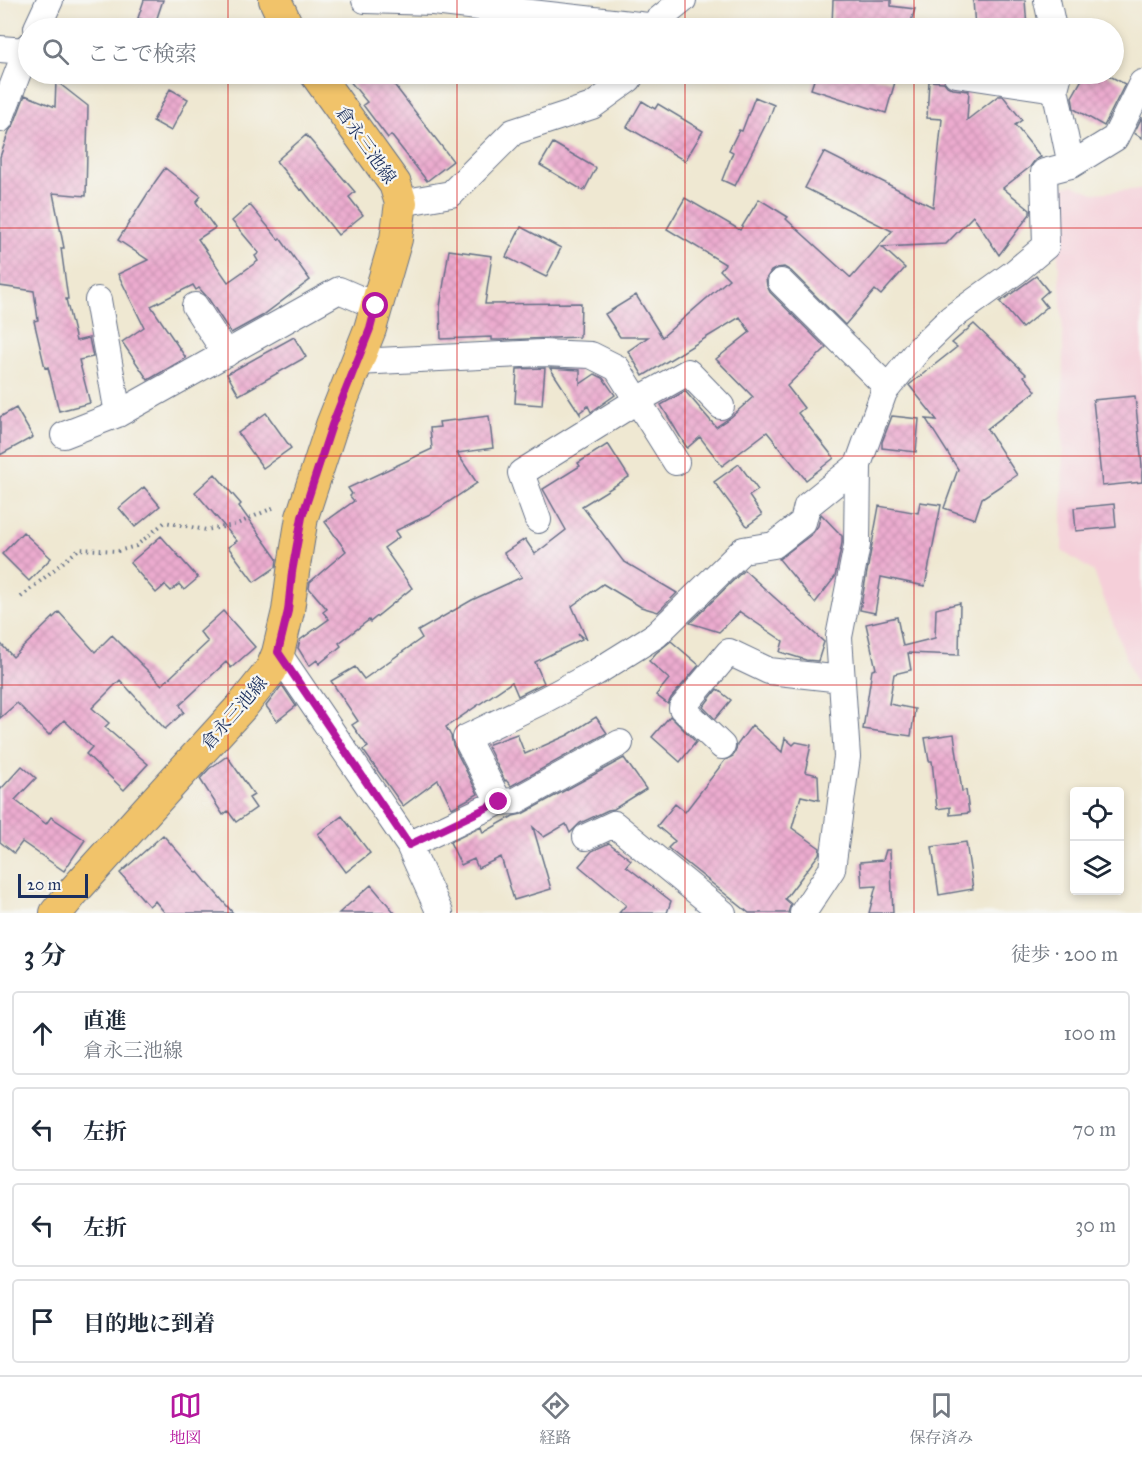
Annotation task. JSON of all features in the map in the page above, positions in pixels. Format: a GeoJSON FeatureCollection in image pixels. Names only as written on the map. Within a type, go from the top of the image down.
{"type":"FeatureCollection","features":[{"type":"Feature","properties":{"kind":"main road"},"geometry":{"type":"LineString","coordinates":[[275,0],[283,18]]}},
{"type":"Feature","properties":{"kind":"main road","name":"倉永三池線"},"geometry":{"type":"LineString","coordinates":[[56,913],[243,705],[271,670],[278,652],[288,611],[302,517],[332,425],[370,329],[396,239],[401,203],[395,184],[323,84]]}},
{"type":"Feature","properties":{"kind":"street"},"geometry":{"type":"LineString","coordinates":[[41,18],[50,0]]}},
{"type":"Feature","properties":{"kind":"street"},"geometry":{"type":"LineString","coordinates":[[365,0],[432,2],[570,18]]}},
{"type":"Feature","properties":{"kind":"street"},"geometry":{"type":"LineString","coordinates":[[666,18],[683,0]]}},
{"type":"Feature","properties":{"kind":"street"},"geometry":{"type":"LineString","coordinates":[[1047,0],[1051,18]]}},
{"type":"Feature","properties":{"kind":"street"},"geometry":{"type":"LineString","coordinates":[[0,49],[18,45]]}},
{"type":"Feature","properties":{"kind":"street"},"geometry":{"type":"LineString","coordinates":[[0,118],[18,72]]}},
{"type":"Feature","properties":{"kind":"street"},"geometry":{"type":"LineString","coordinates":[[803,913],[832,869],[846,757],[839,637],[857,545],[858,465],[884,392],[919,349],[951,318],[1015,272],[1046,246],[1044,172],[1071,165],[1115,138],[1142,83]]}},
{"type":"Feature","properties":{"kind":"street"},"geometry":{"type":"LineString","coordinates":[[401,203],[451,194],[513,132],[592,106],[622,84]]}},
{"type":"Feature","properties":{"kind":"street"},"geometry":{"type":"LineString","coordinates":[[1058,84],[1071,165]]}},
{"type":"Feature","properties":{"kind":"street"},"geometry":{"type":"LineString","coordinates":[[781,282],[888,387]]}},
{"type":"Feature","properties":{"kind":"street"},"geometry":{"type":"LineString","coordinates":[[64,435],[118,414],[339,290],[376,306]]}},
{"type":"Feature","properties":{"kind":"street"},"geometry":{"type":"LineString","coordinates":[[98,300],[118,414]]}},
{"type":"Feature","properties":{"kind":"street"},"geometry":{"type":"LineString","coordinates":[[195,306],[226,354]]}},
{"type":"Feature","properties":{"kind":"street"},"geometry":{"type":"LineString","coordinates":[[357,362],[543,353],[591,355],[617,368],[676,462]]}},
{"type":"Feature","properties":{"kind":"street"},"geometry":{"type":"LineString","coordinates":[[538,520],[521,473],[638,400],[688,372],[721,406]]}},
{"type":"Feature","properties":{"kind":"street"},"geometry":{"type":"LineString","coordinates":[[499,802],[466,738],[595,673],[656,635],[743,550],[774,545],[803,522],[807,506],[858,465]]}},
{"type":"Feature","properties":{"kind":"street"},"geometry":{"type":"LineString","coordinates":[[278,652],[409,845],[441,913]]}},
{"type":"Feature","properties":{"kind":"street"},"geometry":{"type":"LineString","coordinates":[[722,746],[682,708],[729,652],[769,671],[842,679]]}},
{"type":"Feature","properties":{"kind":"street"},"geometry":{"type":"LineString","coordinates":[[409,845],[499,802],[514,801],[620,743]]}},
{"type":"Feature","properties":{"kind":"street"},"geometry":{"type":"LineString","coordinates":[[586,837],[614,824],[723,913]]}},
{"type":"Feature","properties":{"kind":"path"},"geometry":{"type":"LineString","coordinates":[[21,597],[79,549],[117,551],[136,546],[165,522],[206,530],[235,525],[310,491]]}},
{"type":"Feature","properties":{"kind":"shaded area"},"geometry":{"type":"Polygon","coordinates":[[[1074,185],[1094,193],[1142,189],[1142,701],[1094,572],[1062,551],[1063,335],[1054,187],[1074,185]]]}},
{"type":"Feature","properties":{"kind":"building"},"geometry":{"type":"Polygon","coordinates":[[[144,0],[163,0],[157,18],[138,18],[144,0]]]}},
{"type":"Feature","properties":{"kind":"building"},"geometry":{"type":"Polygon","coordinates":[[[833,0],[891,0],[891,6],[915,9],[912,18],[832,18],[833,0]]]}},
{"type":"Feature","properties":{"kind":"building"},"geometry":{"type":"Polygon","coordinates":[[[973,0],[1025,0],[1026,18],[974,18],[973,0]]]}},
{"type":"Feature","properties":{"kind":"building"},"geometry":{"type":"Polygon","coordinates":[[[56,84],[60,84],[88,106],[86,196],[53,193],[64,248],[61,248],[68,299],[66,299],[76,341],[89,338],[93,357],[79,360],[90,403],[59,411],[48,367],[45,368],[34,321],[38,320],[34,291],[0,286],[0,157],[25,95],[55,107],[56,84]]]}},
{"type":"Feature","properties":{"kind":"building"},"geometry":{"type":"Polygon","coordinates":[[[352,84],[394,84],[453,161],[427,181],[391,135],[388,138],[363,105],[367,102],[352,84]]]}},
{"type":"Feature","properties":{"kind":"building"},"geometry":{"type":"Polygon","coordinates":[[[813,84],[894,84],[886,113],[811,89],[813,84]]]}},
{"type":"Feature","properties":{"kind":"building"},"geometry":{"type":"Polygon","coordinates":[[[929,84],[946,84],[953,89],[969,91],[967,120],[998,96],[1003,96],[1022,120],[1015,125],[1041,157],[1003,188],[1030,210],[1030,214],[999,255],[973,216],[946,244],[882,247],[905,268],[881,295],[875,290],[845,325],[791,271],[784,267],[771,271],[766,279],[770,292],[826,348],[787,386],[804,408],[798,413],[834,458],[806,480],[767,432],[722,466],[700,437],[687,448],[661,405],[685,391],[716,427],[731,417],[753,397],[716,359],[750,332],[740,317],[643,376],[628,351],[648,337],[620,337],[605,314],[636,295],[662,337],[729,279],[720,270],[725,264],[667,229],[685,198],[740,230],[759,199],[788,217],[786,219],[851,278],[892,231],[805,188],[824,152],[933,207],[942,119],[927,118],[929,84]]]}},
{"type":"Feature","properties":{"kind":"building"},"geometry":{"type":"Polygon","coordinates":[[[1079,84],[1125,84],[1104,126],[1074,109],[1072,97],[1079,84]]]}},
{"type":"Feature","properties":{"kind":"building"},"geometry":{"type":"Polygon","coordinates":[[[170,89],[188,99],[171,131],[153,121],[170,89]]]}},
{"type":"Feature","properties":{"kind":"building"},"geometry":{"type":"Polygon","coordinates":[[[755,97],[774,105],[768,122],[735,186],[722,180],[733,152],[729,150],[739,130],[742,131],[755,97]]]}},
{"type":"Feature","properties":{"kind":"building"},"geometry":{"type":"Polygon","coordinates":[[[642,101],[655,109],[658,104],[703,131],[685,161],[627,127],[642,101]]]}},
{"type":"Feature","properties":{"kind":"building"},"geometry":{"type":"Polygon","coordinates":[[[1142,117],[1142,138],[1134,133],[1142,117]]]}},
{"type":"Feature","properties":{"kind":"building"},"geometry":{"type":"Polygon","coordinates":[[[306,135],[355,192],[349,197],[363,215],[338,235],[302,189],[300,190],[276,161],[306,135]]]}},
{"type":"Feature","properties":{"kind":"building"},"geometry":{"type":"Polygon","coordinates":[[[553,143],[596,168],[584,191],[540,165],[553,143]]]}},
{"type":"Feature","properties":{"kind":"building"},"geometry":{"type":"Polygon","coordinates":[[[165,168],[201,196],[196,202],[215,228],[198,239],[228,282],[258,261],[255,256],[259,253],[232,221],[250,205],[279,240],[280,238],[310,280],[262,316],[231,333],[208,298],[199,288],[196,290],[193,285],[151,306],[186,358],[148,380],[122,342],[144,327],[118,274],[148,260],[118,240],[165,168]]]}},
{"type":"Feature","properties":{"kind":"building"},"geometry":{"type":"Polygon","coordinates":[[[521,227],[561,248],[546,277],[506,257],[521,227]]]}},
{"type":"Feature","properties":{"kind":"building"},"geometry":{"type":"Polygon","coordinates":[[[449,250],[492,256],[485,304],[581,303],[580,337],[500,340],[492,340],[492,337],[441,339],[440,307],[449,250]]]}},
{"type":"Feature","properties":{"kind":"building"},"geometry":{"type":"Polygon","coordinates":[[[1036,276],[1048,291],[1040,298],[1047,307],[1022,328],[1000,302],[1036,276]]]}},
{"type":"Feature","properties":{"kind":"building"},"geometry":{"type":"Polygon","coordinates":[[[974,324],[1026,374],[1024,376],[1036,391],[987,429],[1017,475],[982,498],[975,519],[944,508],[958,469],[926,419],[937,420],[909,385],[957,347],[952,343],[974,324]]]}},
{"type":"Feature","properties":{"kind":"building"},"geometry":{"type":"Polygon","coordinates":[[[294,337],[306,357],[239,395],[227,374],[294,337]]]}},
{"type":"Feature","properties":{"kind":"building"},"geometry":{"type":"Polygon","coordinates":[[[545,368],[542,405],[515,403],[517,369],[545,368]]]}},
{"type":"Feature","properties":{"kind":"building"},"geometry":{"type":"Polygon","coordinates":[[[550,368],[580,370],[580,384],[595,374],[603,378],[615,395],[591,412],[588,406],[580,414],[550,368]]]}},
{"type":"Feature","properties":{"kind":"building"},"geometry":{"type":"Polygon","coordinates":[[[1135,396],[1142,482],[1102,486],[1093,400],[1135,396]]]}},
{"type":"Feature","properties":{"kind":"building"},"geometry":{"type":"Polygon","coordinates":[[[16,408],[33,437],[0,455],[0,417],[16,408]]]}},
{"type":"Feature","properties":{"kind":"building"},"geometry":{"type":"Polygon","coordinates":[[[266,413],[291,448],[263,468],[238,433],[266,413]]]}},
{"type":"Feature","properties":{"kind":"building"},"geometry":{"type":"Polygon","coordinates":[[[489,416],[493,448],[457,453],[477,483],[432,513],[395,531],[399,537],[384,548],[412,588],[370,622],[369,620],[339,643],[341,646],[319,664],[317,660],[309,666],[298,648],[300,640],[329,619],[323,612],[327,609],[309,588],[310,582],[346,551],[325,522],[354,501],[348,488],[432,449],[430,428],[440,427],[439,422],[489,416]]]}},
{"type":"Feature","properties":{"kind":"building"},"geometry":{"type":"Polygon","coordinates":[[[892,416],[919,419],[916,452],[882,448],[892,416]]]}},
{"type":"Feature","properties":{"kind":"building"},"geometry":{"type":"Polygon","coordinates":[[[608,444],[629,477],[582,506],[623,561],[677,593],[658,612],[641,607],[603,584],[572,606],[587,640],[578,633],[582,639],[535,662],[544,683],[518,696],[512,682],[446,727],[478,794],[452,808],[438,780],[403,806],[363,750],[368,747],[352,725],[358,721],[331,681],[355,667],[364,679],[422,638],[418,631],[472,600],[522,577],[504,553],[525,539],[535,554],[566,530],[543,489],[580,466],[578,463],[608,444]]]}},
{"type":"Feature","properties":{"kind":"building"},"geometry":{"type":"Polygon","coordinates":[[[739,464],[758,490],[749,496],[762,515],[747,526],[714,482],[739,464]]]}},
{"type":"Feature","properties":{"kind":"building"},"geometry":{"type":"Polygon","coordinates":[[[215,474],[241,504],[239,506],[277,559],[276,567],[254,582],[228,547],[237,541],[195,492],[215,474]]]}},
{"type":"Feature","properties":{"kind":"building"},"geometry":{"type":"Polygon","coordinates":[[[144,487],[160,506],[135,527],[119,508],[144,487]]]}},
{"type":"Feature","properties":{"kind":"building"},"geometry":{"type":"Polygon","coordinates":[[[920,502],[941,505],[925,586],[881,577],[875,613],[860,610],[879,506],[918,513],[920,502]]]}},
{"type":"Feature","properties":{"kind":"building"},"geometry":{"type":"Polygon","coordinates":[[[1114,504],[1116,527],[1076,531],[1074,508],[1114,504]]]}},
{"type":"Feature","properties":{"kind":"building"},"geometry":{"type":"Polygon","coordinates":[[[821,514],[842,536],[842,543],[835,577],[815,603],[779,559],[812,534],[818,526],[821,514]]]}},
{"type":"Feature","properties":{"kind":"building"},"geometry":{"type":"Polygon","coordinates":[[[23,532],[51,558],[29,581],[2,554],[23,532]]]}},
{"type":"Feature","properties":{"kind":"building"},"geometry":{"type":"Polygon","coordinates":[[[161,536],[198,578],[184,590],[179,584],[171,591],[165,585],[156,593],[130,563],[161,536]]]}},
{"type":"Feature","properties":{"kind":"building"},"geometry":{"type":"Polygon","coordinates":[[[744,570],[824,642],[818,661],[780,652],[783,641],[740,612],[719,632],[690,623],[744,570]]]}},
{"type":"Feature","properties":{"kind":"building"},"geometry":{"type":"Polygon","coordinates":[[[960,603],[959,655],[908,653],[911,670],[894,674],[889,704],[915,709],[911,736],[863,729],[872,670],[876,669],[866,624],[897,617],[903,646],[935,638],[936,609],[960,603]]]}},
{"type":"Feature","properties":{"kind":"building"},"geometry":{"type":"Polygon","coordinates":[[[223,611],[255,647],[231,668],[226,662],[180,705],[184,712],[165,729],[120,680],[92,708],[109,723],[105,727],[148,764],[124,790],[86,754],[92,747],[64,720],[49,735],[17,703],[0,718],[0,643],[13,657],[59,612],[95,652],[112,635],[162,685],[208,642],[200,632],[223,611]]]}},
{"type":"Feature","properties":{"kind":"building"},"geometry":{"type":"Polygon","coordinates":[[[671,641],[699,665],[668,704],[656,695],[669,679],[649,661],[671,641]]]}},
{"type":"Feature","properties":{"kind":"building"},"geometry":{"type":"Polygon","coordinates":[[[282,685],[296,706],[277,721],[266,706],[282,685]]]}},
{"type":"Feature","properties":{"kind":"building"},"geometry":{"type":"Polygon","coordinates":[[[717,689],[731,700],[715,719],[703,707],[717,689]]]}},
{"type":"Feature","properties":{"kind":"building"},"geometry":{"type":"Polygon","coordinates":[[[670,716],[696,742],[680,762],[652,737],[670,716]]]}},
{"type":"Feature","properties":{"kind":"building"},"geometry":{"type":"Polygon","coordinates":[[[596,717],[607,733],[511,786],[505,781],[487,745],[517,734],[525,754],[568,735],[596,717]]]}},
{"type":"Feature","properties":{"kind":"building"},"geometry":{"type":"Polygon","coordinates":[[[752,725],[782,752],[785,738],[793,745],[796,742],[811,745],[805,772],[818,775],[819,800],[801,796],[792,828],[820,848],[819,854],[785,899],[791,904],[788,913],[749,913],[668,848],[675,841],[657,826],[675,804],[685,812],[725,760],[733,756],[737,745],[752,725]]]}},
{"type":"Feature","properties":{"kind":"building"},"geometry":{"type":"Polygon","coordinates":[[[954,734],[962,791],[966,790],[969,813],[950,815],[950,807],[937,809],[932,761],[929,761],[925,738],[954,734]]]}},
{"type":"Feature","properties":{"kind":"building"},"geometry":{"type":"Polygon","coordinates":[[[227,756],[254,795],[249,798],[256,808],[236,822],[228,811],[223,815],[200,779],[227,756]]]}},
{"type":"Feature","properties":{"kind":"building"},"geometry":{"type":"Polygon","coordinates":[[[624,758],[646,789],[614,809],[580,823],[570,833],[566,824],[544,837],[533,827],[551,889],[514,900],[501,857],[478,868],[474,859],[461,865],[450,842],[481,827],[483,833],[624,758]]]}},
{"type":"Feature","properties":{"kind":"building"},"geometry":{"type":"Polygon","coordinates":[[[22,766],[36,778],[15,800],[46,824],[51,817],[85,840],[64,871],[22,842],[14,853],[0,842],[0,788],[22,766]]]}},
{"type":"Feature","properties":{"kind":"building"},"geometry":{"type":"Polygon","coordinates":[[[342,816],[370,853],[346,872],[318,834],[342,816]]]}},
{"type":"Feature","properties":{"kind":"building"},"geometry":{"type":"Polygon","coordinates":[[[163,835],[233,913],[165,913],[155,901],[149,906],[120,873],[163,835]]]}},
{"type":"Feature","properties":{"kind":"building"},"geometry":{"type":"Polygon","coordinates":[[[966,842],[973,889],[939,895],[932,847],[966,842]]]}},
{"type":"Feature","properties":{"kind":"building"},"geometry":{"type":"Polygon","coordinates":[[[609,843],[631,860],[626,866],[671,901],[667,913],[619,913],[626,905],[579,866],[592,851],[609,843]]]}},
{"type":"Feature","properties":{"kind":"building"},"geometry":{"type":"Polygon","coordinates":[[[886,850],[890,850],[893,913],[869,913],[876,886],[862,887],[860,862],[883,860],[886,850]]]}},
{"type":"Feature","properties":{"kind":"building"},"geometry":{"type":"Polygon","coordinates":[[[371,885],[395,913],[339,913],[371,885]]]}},
{"type":"Feature","properties":{"kind":"route"},"geometry":{"type":"LineString","coordinates":[[376,306],[370,329],[332,425],[302,517],[288,611],[278,652],[409,845],[499,802]]}}]}
